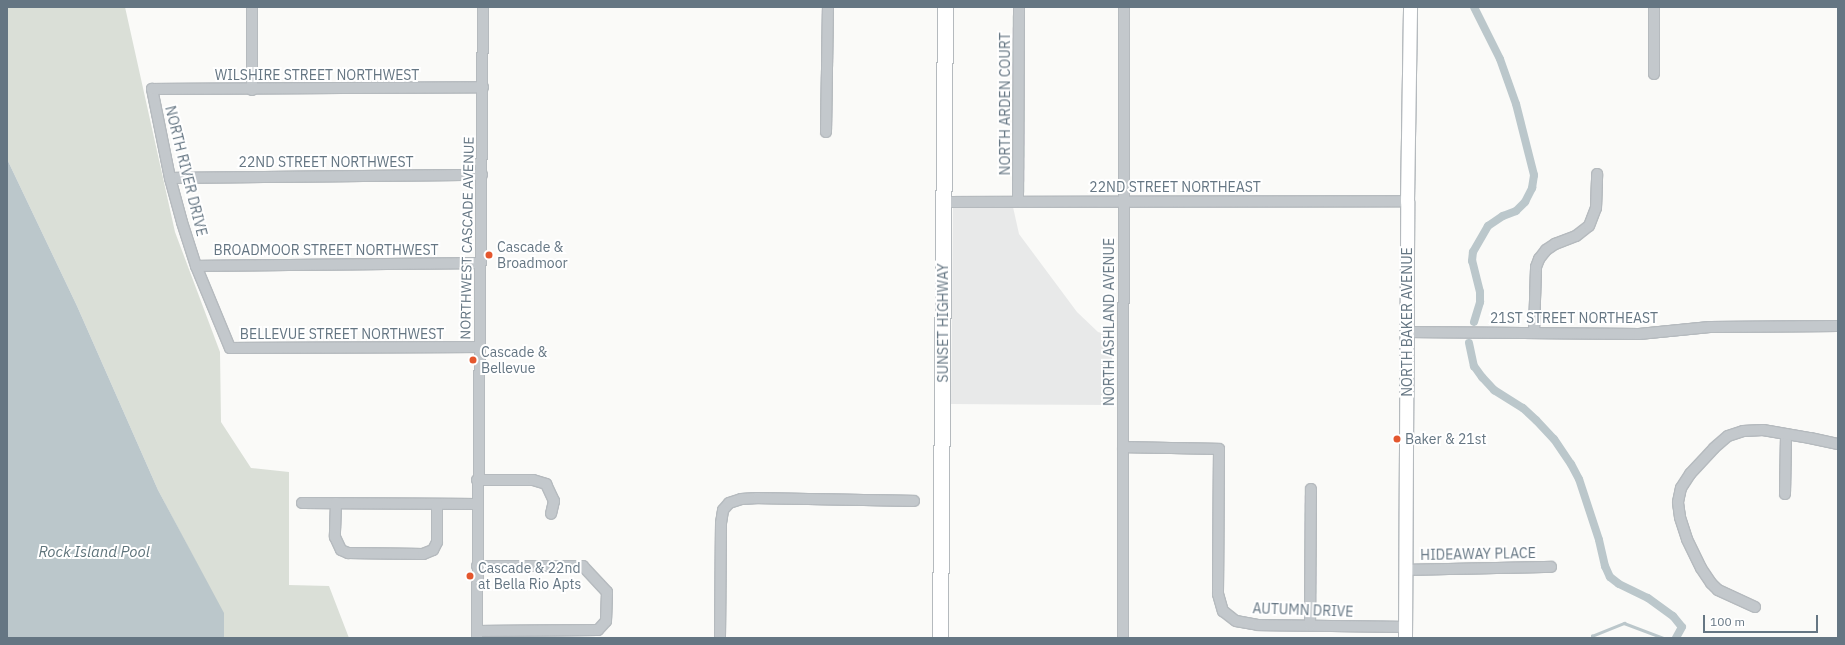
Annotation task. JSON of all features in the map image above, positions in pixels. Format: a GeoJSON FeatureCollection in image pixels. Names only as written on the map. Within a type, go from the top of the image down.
{"type":"FeatureCollection","features":[{"type":"Feature","properties":{"kind":"highway","name":"SUNSET HIGHWAY"},"geometry":{"type":"LineString","coordinates":[[940,638],[945,7]]}},
{"type":"Feature","properties":{"kind":"main road","name":"NORTH BAKER AVENUE"},"geometry":{"type":"LineString","coordinates":[[1405,632],[1407,201],[1410,7]]}},
{"type":"Feature","properties":{"kind":"street"},"geometry":{"type":"LineString","coordinates":[[252,7],[252,90]]}},
{"type":"Feature","properties":{"kind":"street","name":"NORTHWEST CASCADE AVENUE"},"geometry":{"type":"LineString","coordinates":[[477,635],[477,480],[483,7]]}},
{"type":"Feature","properties":{"kind":"street"},"geometry":{"type":"LineString","coordinates":[[826,132],[828,7]]}},
{"type":"Feature","properties":{"kind":"street","name":"NORTH ARDEN COURT"},"geometry":{"type":"LineString","coordinates":[[1018,201],[1019,7]]}},
{"type":"Feature","properties":{"kind":"street","name":"NORTH ASHLAND AVENUE"},"geometry":{"type":"LineString","coordinates":[[1123,638],[1124,7]]}},
{"type":"Feature","properties":{"kind":"street"},"geometry":{"type":"LineString","coordinates":[[1654,7],[1654,74]]}},
{"type":"Feature","properties":{"kind":"street","name":"WILSHIRE STREET NORTHWEST"},"geometry":{"type":"LineString","coordinates":[[152,89],[252,90],[483,87]]}},
{"type":"Feature","properties":{"kind":"street","name":"NORTH RIVER DRIVE"},"geometry":{"type":"LineString","coordinates":[[152,89],[170,178],[196,266],[230,348]]}},
{"type":"Feature","properties":{"kind":"street"},"geometry":{"type":"LineString","coordinates":[[1534,332],[1536,267],[1539,259],[1551,247],[1585,232],[1596,208],[1597,174]]}},
{"type":"Feature","properties":{"kind":"street","name":"22ND STREET NORTHWEST"},"geometry":{"type":"LineString","coordinates":[[170,178],[482,175]]}},
{"type":"Feature","properties":{"kind":"street","name":"22ND STREET NORTHEAST"},"geometry":{"type":"LineString","coordinates":[[944,202],[1407,201]]}},
{"type":"Feature","properties":{"kind":"street","name":"BROADMOOR STREET NORTHWEST"},"geometry":{"type":"LineString","coordinates":[[196,266],[480,263]]}},
{"type":"Feature","properties":{"kind":"street","name":"21ST STREET NORTHEAST"},"geometry":{"type":"LineString","coordinates":[[1407,332],[1638,334],[1710,326],[1838,326]]}},
{"type":"Feature","properties":{"kind":"street","name":"BELLEVUE STREET NORTHWEST"},"geometry":{"type":"LineString","coordinates":[[230,348],[479,347]]}},
{"type":"Feature","properties":{"kind":"street"},"geometry":{"type":"LineString","coordinates":[[1756,607],[1718,590],[1711,583],[1701,568],[1687,539],[1680,517],[1678,502],[1681,488],[1690,474],[1728,436],[1743,431],[1763,430],[1838,444]]}},
{"type":"Feature","properties":{"kind":"street"},"geometry":{"type":"LineString","coordinates":[[1785,494],[1786,434]]}},
{"type":"Feature","properties":{"kind":"street","name":"AUTUMN DRIVE"},"geometry":{"type":"LineString","coordinates":[[1123,447],[1218,449],[1218,594],[1223,611],[1236,621],[1258,625],[1310,625],[1405,632]]}},
{"type":"Feature","properties":{"kind":"street"},"geometry":{"type":"LineString","coordinates":[[477,480],[533,480],[546,484],[554,501],[551,514]]}},
{"type":"Feature","properties":{"kind":"street"},"geometry":{"type":"LineString","coordinates":[[1310,625],[1311,489]]}},
{"type":"Feature","properties":{"kind":"street"},"geometry":{"type":"LineString","coordinates":[[720,638],[720,532],[725,506],[729,503],[741,499],[914,501]]}},
{"type":"Feature","properties":{"kind":"street"},"geometry":{"type":"LineString","coordinates":[[302,503],[477,504]]}},
{"type":"Feature","properties":{"kind":"street"},"geometry":{"type":"LineString","coordinates":[[336,503],[335,537],[341,550],[348,553],[415,554],[423,554],[433,550],[437,542],[437,504]]}},
{"type":"Feature","properties":{"kind":"street"},"geometry":{"type":"LineString","coordinates":[[477,566],[583,566],[607,592],[606,621],[593,634],[477,635]]}},
{"type":"Feature","properties":{"kind":"street","name":"HIDEAWAY PLACE"},"geometry":{"type":"LineString","coordinates":[[1406,570],[1551,567]]}},
{"type":"Feature","properties":{"kind":"shaded area"},"geometry":{"type":"Polygon","coordinates":[[[7,7],[125,7],[175,232],[220,352],[221,422],[251,468],[289,472],[289,585],[329,586],[349,638],[224,638],[223,613],[158,490],[77,306],[7,159],[7,7]]]}},
{"type":"Feature","properties":{"kind":"shaded area"},"geometry":{"type":"Polygon","coordinates":[[[953,207],[1013,207],[1019,234],[1077,312],[1098,332],[1112,336],[1112,405],[951,404],[953,207]]]}},
{"type":"Feature","properties":{"kind":"water","name":"Rock Island Pool"},"geometry":{"type":"Polygon","coordinates":[[[7,159],[77,306],[158,490],[224,613],[224,638],[7,638],[7,159]]]}},
{"type":"Feature","properties":{"kind":"waterway"},"geometry":{"type":"LineString","coordinates":[[1474,7],[1500,59],[1516,104],[1534,175],[1532,188],[1525,202],[1516,211],[1503,216],[1488,226],[1473,252],[1472,261],[1480,292],[1480,302],[1474,322]]}},
{"type":"Feature","properties":{"kind":"waterway"},"geometry":{"type":"LineString","coordinates":[[1469,343],[1474,366],[1482,377],[1494,390],[1523,408],[1536,420],[1554,439],[1571,464],[1579,479],[1599,540],[1605,566],[1610,577],[1619,584],[1648,598],[1673,616],[1682,627],[1676,638]]}},
{"type":"Feature","properties":{"kind":"waterway"},"geometry":{"type":"LineString","coordinates":[[1592,638],[1592,636],[1624,623],[1664,638]]}},
{"type":"Feature","properties":{"kind":"place","name":"Cascade & Broadmoor"},"geometry":{"type":"Point","coordinates":[489,255]}},
{"type":"Feature","properties":{"kind":"place","name":"Cascade & Bellevue"},"geometry":{"type":"Point","coordinates":[473,360]}},
{"type":"Feature","properties":{"kind":"place","name":"Baker & 21st"},"geometry":{"type":"Point","coordinates":[1397,439]}},
{"type":"Feature","properties":{"kind":"place","name":"Cascade & 22nd at Bella Rio Apts"},"geometry":{"type":"Point","coordinates":[470,576]}}]}
